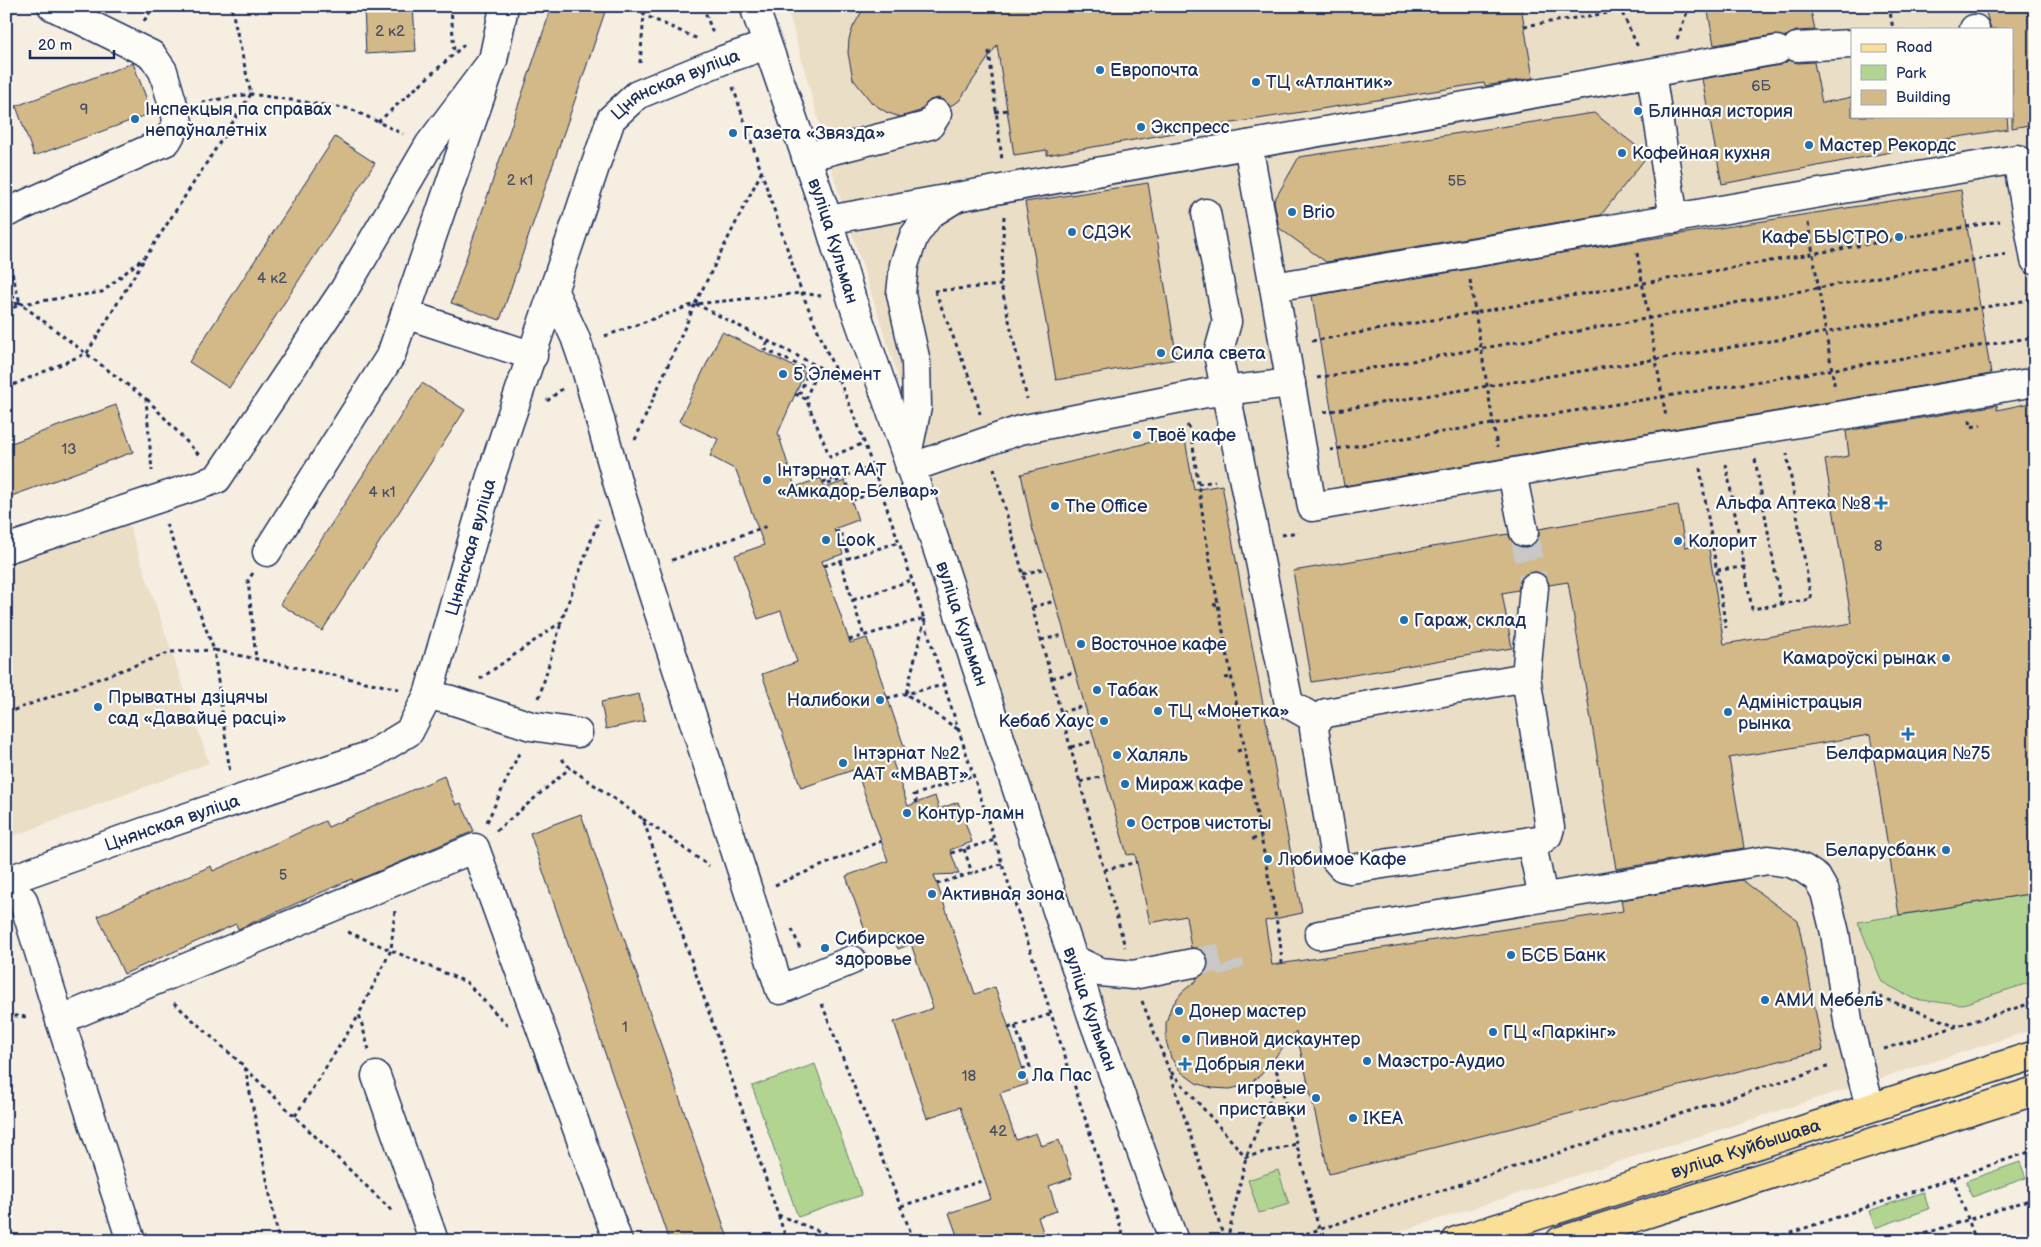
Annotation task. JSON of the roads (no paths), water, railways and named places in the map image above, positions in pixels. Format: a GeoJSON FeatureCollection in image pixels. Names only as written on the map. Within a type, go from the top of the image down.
{"type":"FeatureCollection","features":[{"type":"Feature","properties":{"kind":"main road","name":"вуліца Куйбышава"},"geometry":{"type":"LineString","coordinates":[[1456,1241],[1567,1207],[1870,1107],[2035,1055]]}},
{"type":"Feature","properties":{"kind":"main road","name":"вуліца Куйбышава"},"geometry":{"type":"LineString","coordinates":[[1560,1241],[2035,1091]]}},
{"type":"Feature","properties":{"kind":"street"},"geometry":{"type":"LineString","coordinates":[[6,213],[167,141],[178,122],[163,71],[152,55],[52,6]]}},
{"type":"Feature","properties":{"kind":"street"},"geometry":{"type":"LineString","coordinates":[[267,552],[391,355],[495,50],[503,6]]}},
{"type":"Feature","properties":{"kind":"street","name":"вуліца Кульман"},"geometry":{"type":"LineString","coordinates":[[754,6],[828,220],[852,300],[909,462],[1093,1020],[1174,1241]]}},
{"type":"Feature","properties":{"kind":"street"},"geometry":{"type":"LineString","coordinates":[[828,220],[1787,48],[1851,44]]}},
{"type":"Feature","properties":{"kind":"street","name":"Цнянская вуліца"},"geometry":{"type":"LineString","coordinates":[[15,890],[234,800],[371,755],[409,732],[439,698],[490,479],[611,120],[637,95],[721,54],[767,45]]}},
{"type":"Feature","properties":{"kind":"street"},"geometry":{"type":"LineString","coordinates":[[6,548],[217,479],[344,290],[429,145],[495,50]]}},
{"type":"Feature","properties":{"kind":"street"},"geometry":{"type":"LineString","coordinates":[[1651,73],[1674,219]]}},
{"type":"Feature","properties":{"kind":"street"},"geometry":{"type":"LineString","coordinates":[[806,157],[930,125],[937,114]]}},
{"type":"Feature","properties":{"kind":"street"},"geometry":{"type":"LineString","coordinates":[[1248,145],[1312,507],[2035,382]]}},
{"type":"Feature","properties":{"kind":"street"},"geometry":{"type":"LineString","coordinates":[[1274,287],[2017,159],[2034,255]]}},
{"type":"Feature","properties":{"kind":"street"},"geometry":{"type":"LineString","coordinates":[[958,196],[930,214],[914,236],[904,265],[901,294],[916,362],[917,407],[909,462],[1033,427],[1206,393],[1291,383]]}},
{"type":"Feature","properties":{"kind":"street"},"geometry":{"type":"LineString","coordinates":[[1206,213],[1227,322],[1218,354],[1289,704],[1317,720]]}},
{"type":"Feature","properties":{"kind":"street"},"geometry":{"type":"LineString","coordinates":[[554,292],[575,337],[586,369],[619,488],[780,990],[852,960]]}},
{"type":"Feature","properties":{"kind":"street"},"geometry":{"type":"LineString","coordinates":[[405,314],[533,356]]}},
{"type":"Feature","properties":{"kind":"street"},"geometry":{"type":"LineString","coordinates":[[1507,474],[1524,532]]}},
{"type":"Feature","properties":{"kind":"street"},"geometry":{"type":"LineString","coordinates":[[1526,677],[1326,713],[1317,720],[1314,729],[1335,859],[1342,867],[1351,869],[1543,839],[1548,835],[1550,828],[1526,677],[1534,587]]}},
{"type":"Feature","properties":{"kind":"street"},"geometry":{"type":"LineString","coordinates":[[439,698],[531,726],[578,733]]}},
{"type":"Feature","properties":{"kind":"street"},"geometry":{"type":"LineString","coordinates":[[1531,841],[1543,897]]}},
{"type":"Feature","properties":{"kind":"street"},"geometry":{"type":"LineString","coordinates":[[60,1020],[475,848],[618,1241]]}},
{"type":"Feature","properties":{"kind":"street"},"geometry":{"type":"LineString","coordinates":[[1319,935],[1768,860],[1790,863],[1804,869],[1817,878],[1825,892],[1835,933],[1849,1027],[1870,1107]]}},
{"type":"Feature","properties":{"kind":"street"},"geometry":{"type":"LineString","coordinates":[[15,890],[60,1020],[132,1241]]}},
{"type":"Feature","properties":{"kind":"street"},"geometry":{"type":"LineString","coordinates":[[1074,959],[1100,972],[1134,978]]}},
{"type":"Feature","properties":{"kind":"street"},"geometry":{"type":"LineString","coordinates":[[1093,1020],[1109,989],[1134,978],[1194,965]]}},
{"type":"Feature","properties":{"kind":"street"},"geometry":{"type":"LineString","coordinates":[[376,1076],[434,1241]]}},
{"type":"Feature","properties":{"kind":"tunnel"},"geometry":{"type":"LineString","coordinates":[[1524,532],[1534,587]]}},
{"type":"Feature","properties":{"kind":"tunnel"},"geometry":{"type":"LineString","coordinates":[[1193,963],[1226,956],[1232,971]]}},
{"type":"Feature","properties":{"kind":"place","name":"Европочта"},"geometry":{"type":"Point","coordinates":[1100,70]}},
{"type":"Feature","properties":{"kind":"place","name":"ТЦ «Атлантик»"},"geometry":{"type":"Point","coordinates":[1256,82]}},
{"type":"Feature","properties":{"kind":"place","name":"Блинная история"},"geometry":{"type":"Point","coordinates":[1638,111]}},
{"type":"Feature","properties":{"kind":"place","name":"Інспекцыя па справах непаўналетніх"},"geometry":{"type":"Point","coordinates":[135,119]}},
{"type":"Feature","properties":{"kind":"place","name":"Экспресс"},"geometry":{"type":"Point","coordinates":[1141,127]}},
{"type":"Feature","properties":{"kind":"place","name":"Газета «Звязда»"},"geometry":{"type":"Point","coordinates":[733,133]}},
{"type":"Feature","properties":{"kind":"place","name":"Мастер Рекордс"},"geometry":{"type":"Point","coordinates":[1809,145]}},
{"type":"Feature","properties":{"kind":"place","name":"Кофейная кухня"},"geometry":{"type":"Point","coordinates":[1622,153]}},
{"type":"Feature","properties":{"kind":"place","name":"Brio"},"geometry":{"type":"Point","coordinates":[1292,212]}},
{"type":"Feature","properties":{"kind":"place","name":"СДЭК"},"geometry":{"type":"Point","coordinates":[1072,232]}},
{"type":"Feature","properties":{"kind":"place","name":"Кафе БЫСТРО"},"geometry":{"type":"Point","coordinates":[1899,237]}},
{"type":"Feature","properties":{"kind":"place","name":"Сила света"},"geometry":{"type":"Point","coordinates":[1161,353]}},
{"type":"Feature","properties":{"kind":"place","name":"5 Элемент"},"geometry":{"type":"Point","coordinates":[783,374]}},
{"type":"Feature","properties":{"kind":"place","name":"Твоё кафе"},"geometry":{"type":"Point","coordinates":[1137,435]}},
{"type":"Feature","properties":{"kind":"place","name":"Інтэрнат ААТ «Амкадор-Белвар»"},"geometry":{"type":"Point","coordinates":[767,480]}},
{"type":"Feature","properties":{"kind":"place","name":"Альфа Аптека №8"},"geometry":{"type":"Point","coordinates":[1881,503]}},
{"type":"Feature","properties":{"kind":"place","name":"The Office"},"geometry":{"type":"Point","coordinates":[1055,506]}},
{"type":"Feature","properties":{"kind":"place","name":"Look"},"geometry":{"type":"Point","coordinates":[826,540]}},
{"type":"Feature","properties":{"kind":"place","name":"Колорит"},"geometry":{"type":"Point","coordinates":[1678,541]}},
{"type":"Feature","properties":{"kind":"place","name":"Гараж, склад"},"geometry":{"type":"Point","coordinates":[1404,620]}},
{"type":"Feature","properties":{"kind":"place","name":"Восточное кафе"},"geometry":{"type":"Point","coordinates":[1081,644]}},
{"type":"Feature","properties":{"kind":"place","name":"Камароўскі рынак"},"geometry":{"type":"Point","coordinates":[1946,658]}},
{"type":"Feature","properties":{"kind":"place","name":"Табак"},"geometry":{"type":"Point","coordinates":[1097,690]}},
{"type":"Feature","properties":{"kind":"place","name":"Налибоки"},"geometry":{"type":"Point","coordinates":[880,700]}},
{"type":"Feature","properties":{"kind":"place","name":"Прыватны дзіцячы сад «Давайце расці»"},"geometry":{"type":"Point","coordinates":[98,707]}},
{"type":"Feature","properties":{"kind":"place","name":"ТЦ «Монетка»"},"geometry":{"type":"Point","coordinates":[1158,711]}},
{"type":"Feature","properties":{"kind":"place","name":"Адміністрацыя рынка"},"geometry":{"type":"Point","coordinates":[1728,712]}},
{"type":"Feature","properties":{"kind":"place","name":"Кебаб Хаус"},"geometry":{"type":"Point","coordinates":[1104,721]}},
{"type":"Feature","properties":{"kind":"place","name":"Белфармация №75"},"geometry":{"type":"Point","coordinates":[1908,734]}},
{"type":"Feature","properties":{"kind":"place","name":"Халяль"},"geometry":{"type":"Point","coordinates":[1117,755]}},
{"type":"Feature","properties":{"kind":"place","name":"Інтэрнат №2 ААТ «МВАВТ»"},"geometry":{"type":"Point","coordinates":[843,763]}},
{"type":"Feature","properties":{"kind":"place","name":"Мираж кафе"},"geometry":{"type":"Point","coordinates":[1125,784]}},
{"type":"Feature","properties":{"kind":"place","name":"Контур-ламн"},"geometry":{"type":"Point","coordinates":[907,813]}},
{"type":"Feature","properties":{"kind":"place","name":"Остров чистоты"},"geometry":{"type":"Point","coordinates":[1131,823]}},
{"type":"Feature","properties":{"kind":"place","name":"Беларусбанк"},"geometry":{"type":"Point","coordinates":[1946,850]}},
{"type":"Feature","properties":{"kind":"place","name":"Любимое Кафе"},"geometry":{"type":"Point","coordinates":[1268,859]}},
{"type":"Feature","properties":{"kind":"place","name":"Активная зона"},"geometry":{"type":"Point","coordinates":[932,894]}},
{"type":"Feature","properties":{"kind":"place","name":"Сибирское здоровье"},"geometry":{"type":"Point","coordinates":[825,948]}},
{"type":"Feature","properties":{"kind":"place","name":"БСБ Банк"},"geometry":{"type":"Point","coordinates":[1511,955]}},
{"type":"Feature","properties":{"kind":"place","name":"АМИ Мебель"},"geometry":{"type":"Point","coordinates":[1765,1000]}},
{"type":"Feature","properties":{"kind":"place","name":"Донер мастер"},"geometry":{"type":"Point","coordinates":[1179,1011]}},
{"type":"Feature","properties":{"kind":"place","name":"ГЦ «Паркінг»"},"geometry":{"type":"Point","coordinates":[1493,1032]}},
{"type":"Feature","properties":{"kind":"place","name":"Пивной дискаунтер"},"geometry":{"type":"Point","coordinates":[1186,1039]}},
{"type":"Feature","properties":{"kind":"place","name":"Маэстро-Аудио"},"geometry":{"type":"Point","coordinates":[1367,1061]}},
{"type":"Feature","properties":{"kind":"place","name":"Добрыя леки"},"geometry":{"type":"Point","coordinates":[1185,1064]}},
{"type":"Feature","properties":{"kind":"place","name":"Ла Пас"},"geometry":{"type":"Point","coordinates":[1022,1075]}},
{"type":"Feature","properties":{"kind":"place","name":"игровые приставки"},"geometry":{"type":"Point","coordinates":[1316,1098]}},
{"type":"Feature","properties":{"kind":"place","name":"IKEA"},"geometry":{"type":"Point","coordinates":[1353,1118]}}]}
